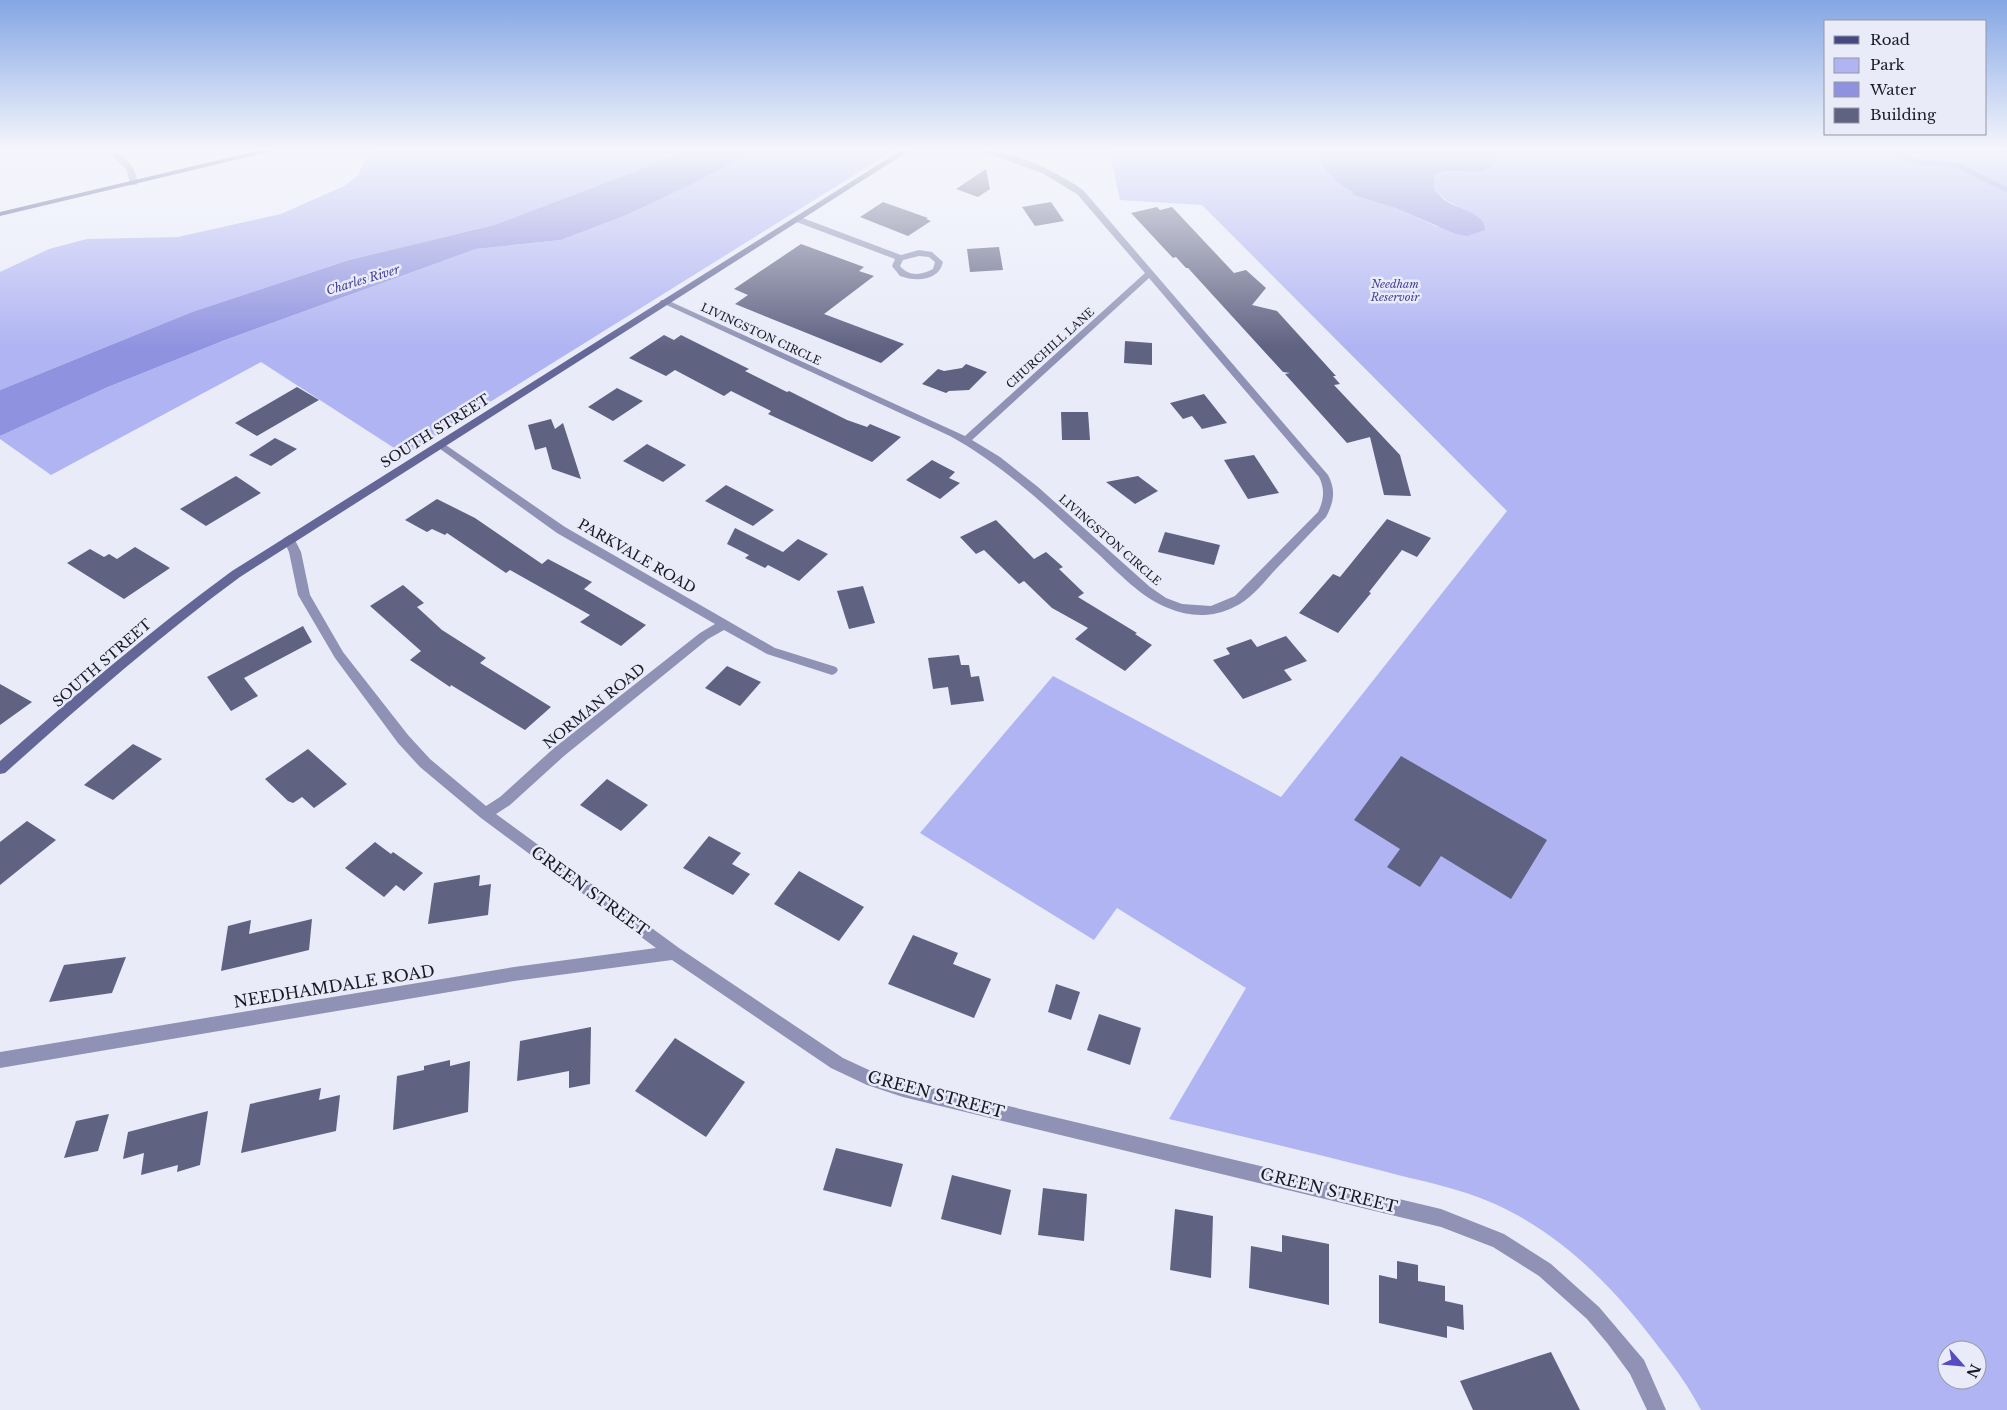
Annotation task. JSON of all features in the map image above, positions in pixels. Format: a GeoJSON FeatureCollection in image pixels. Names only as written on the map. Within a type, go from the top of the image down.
{"type":"FeatureCollection","features":[{"type":"Feature","properties":{"kind":"street","name":"SOUTH STREET"},"geometry":{"type":"LineString","coordinates":[[0,769],[31,744],[105,676],[188,609],[236,574],[664,302],[805,215]]}},
{"type":"Feature","properties":{"kind":"street","name":"LIVINGSTON CIRCLE"},"geometry":{"type":"LineString","coordinates":[[664,302],[966,440],[1005,465],[1138,583],[1163,601],[1181,608],[1200,612],[1227,607],[1241,598],[1318,519],[1327,502],[1329,486],[1319,469],[1099,215]]}},
{"type":"Feature","properties":{"kind":"street"},"geometry":{"type":"LineString","coordinates":[[797,220],[900,258]]}},
{"type":"Feature","properties":{"kind":"street","name":"CHURCHILL LANE"},"geometry":{"type":"LineString","coordinates":[[966,440],[1150,273]]}},
{"type":"Feature","properties":{"kind":"street","name":"PARKVALE ROAD"},"geometry":{"type":"LineString","coordinates":[[440,444],[561,530],[724,624],[771,651],[832,670]]}},
{"type":"Feature","properties":{"kind":"street","name":"GREEN STREET"},"geometry":{"type":"LineString","coordinates":[[289,539],[295,552],[304,595],[339,655],[403,739],[425,763],[486,814],[674,953],[837,1063],[867,1077],[903,1089],[1402,1208],[1441,1218],[1498,1240],[1545,1270],[1593,1313],[1637,1367],[1657,1410]]}},
{"type":"Feature","properties":{"kind":"street","name":"NORMAN ROAD"},"geometry":{"type":"LineString","coordinates":[[486,814],[505,801],[574,740],[704,636],[724,624]]}},
{"type":"Feature","properties":{"kind":"street","name":"NEEDHAMDALE ROAD"},"geometry":{"type":"LineString","coordinates":[[0,1060],[514,974],[674,953]]}},
{"type":"Feature","properties":{"kind":"green space"},"geometry":{"type":"Polygon","coordinates":[[[277,215],[521,215],[494,225],[349,260],[192,312],[0,390],[0,272],[49,249],[87,239],[178,237],[277,215]]]}},
{"type":"Feature","properties":{"kind":"green space"},"geometry":{"type":"Polygon","coordinates":[[[790,215],[405,455],[261,362],[51,475],[0,439],[0,436],[108,387],[225,340],[476,249],[561,240],[624,216],[790,215]]]}},
{"type":"Feature","properties":{"kind":"green space","name":"Needham Reservoir"},"geometry":{"type":"Polygon","coordinates":[[[1212,215],[1410,215],[1438,227],[1480,218],[1474,215],[2007,215],[2007,1410],[1701,1410],[1667,1357],[1607,1286],[1566,1248],[1520,1217],[1482,1198],[1454,1189],[1169,1119],[1246,988],[1117,908],[1094,940],[920,833],[1053,676],[1281,797],[1507,511],[1212,215]]]}},
{"type":"Feature","properties":{"kind":"water","name":"Charles River"},"geometry":{"type":"Polygon","coordinates":[[[521,215],[627,215],[561,240],[476,249],[225,340],[108,387],[0,436],[0,390],[192,312],[349,260],[494,225],[521,215]]]}},
{"type":"Feature","properties":{"kind":"water"},"geometry":{"type":"Polygon","coordinates":[[[1411,215],[1476,215],[1484,224],[1485,230],[1467,236],[1456,234],[1411,215]]]}},
{"type":"Feature","properties":{"kind":"building"},"geometry":{"type":"Polygon","coordinates":[[[863,215],[919,215],[931,221],[908,236],[860,217],[863,215]]]}},
{"type":"Feature","properties":{"kind":"building"},"geometry":{"type":"Polygon","coordinates":[[[1027,215],[1060,215],[1064,221],[1035,226],[1027,215]]]}},
{"type":"Feature","properties":{"kind":"building"},"geometry":{"type":"Polygon","coordinates":[[[1133,215],[1179,215],[1234,273],[1246,270],[1266,288],[1252,305],[1277,311],[1336,376],[1333,376],[1340,384],[1334,385],[1400,455],[1411,496],[1384,495],[1370,437],[1347,443],[1285,374],[1290,373],[1283,372],[1188,268],[1176,257],[1173,258],[1133,215]]]}},
{"type":"Feature","properties":{"kind":"building"},"geometry":{"type":"Polygon","coordinates":[[[801,244],[864,267],[859,271],[874,276],[824,314],[904,344],[881,363],[735,304],[748,295],[734,289],[801,244]]]}},
{"type":"Feature","properties":{"kind":"building"},"geometry":{"type":"Polygon","coordinates":[[[999,247],[1003,270],[970,272],[967,249],[999,247]]]}},
{"type":"Feature","properties":{"kind":"building"},"geometry":{"type":"Polygon","coordinates":[[[664,335],[674,340],[681,335],[749,369],[745,371],[847,420],[867,427],[870,424],[901,437],[872,462],[768,414],[771,411],[731,391],[724,396],[675,370],[666,376],[629,358],[664,335]]]}},
{"type":"Feature","properties":{"kind":"building"},"geometry":{"type":"Polygon","coordinates":[[[1125,341],[1152,343],[1152,365],[1124,363],[1125,341]]]}},
{"type":"Feature","properties":{"kind":"building"},"geometry":{"type":"Polygon","coordinates":[[[966,364],[987,372],[969,390],[949,391],[946,393],[922,384],[938,369],[944,371],[962,368],[966,364]]]}},
{"type":"Feature","properties":{"kind":"building"},"geometry":{"type":"Polygon","coordinates":[[[297,387],[319,400],[257,436],[235,423],[297,387]]]}},
{"type":"Feature","properties":{"kind":"building"},"geometry":{"type":"Polygon","coordinates":[[[617,388],[643,401],[613,421],[588,407],[617,388]]]}},
{"type":"Feature","properties":{"kind":"building"},"geometry":{"type":"Polygon","coordinates":[[[1204,394],[1227,423],[1202,429],[1192,416],[1183,419],[1170,403],[1204,394]]]}},
{"type":"Feature","properties":{"kind":"building"},"geometry":{"type":"Polygon","coordinates":[[[1061,412],[1088,412],[1090,440],[1062,440],[1061,412]]]}},
{"type":"Feature","properties":{"kind":"building"},"geometry":{"type":"Polygon","coordinates":[[[551,419],[555,429],[563,423],[581,479],[552,469],[546,447],[535,450],[528,425],[551,419]]]}},
{"type":"Feature","properties":{"kind":"building"},"geometry":{"type":"Polygon","coordinates":[[[275,438],[297,449],[271,466],[249,455],[275,438]]]}},
{"type":"Feature","properties":{"kind":"building"},"geometry":{"type":"Polygon","coordinates":[[[647,444],[686,465],[663,482],[623,461],[647,444]]]}},
{"type":"Feature","properties":{"kind":"building"},"geometry":{"type":"Polygon","coordinates":[[[1254,455],[1279,493],[1248,499],[1224,460],[1254,455]]]}},
{"type":"Feature","properties":{"kind":"building"},"geometry":{"type":"Polygon","coordinates":[[[932,460],[955,472],[949,478],[960,483],[940,499],[906,480],[932,460]]]}},
{"type":"Feature","properties":{"kind":"building"},"geometry":{"type":"Polygon","coordinates":[[[236,476],[261,493],[206,526],[180,509],[236,476]]]}},
{"type":"Feature","properties":{"kind":"building"},"geometry":{"type":"Polygon","coordinates":[[[1138,476],[1158,491],[1135,504],[1106,482],[1138,476]]]}},
{"type":"Feature","properties":{"kind":"building"},"geometry":{"type":"Polygon","coordinates":[[[726,485],[774,510],[753,526],[705,501],[726,485]]]}},
{"type":"Feature","properties":{"kind":"building"},"geometry":{"type":"Polygon","coordinates":[[[437,499],[475,518],[542,564],[548,559],[592,582],[584,589],[646,625],[621,646],[580,622],[590,615],[510,570],[506,573],[447,533],[445,535],[432,529],[427,532],[405,520],[437,499]]]}},
{"type":"Feature","properties":{"kind":"building"},"geometry":{"type":"Polygon","coordinates":[[[1387,519],[1431,538],[1417,557],[1402,550],[1369,592],[1371,593],[1338,633],[1299,613],[1333,574],[1340,577],[1387,519]]]}},
{"type":"Feature","properties":{"kind":"building"},"geometry":{"type":"Polygon","coordinates":[[[996,520],[1034,559],[1046,552],[1063,567],[1059,569],[1084,593],[1078,597],[1137,633],[1135,634],[1152,645],[1125,671],[1075,639],[1088,628],[1052,608],[1024,581],[1019,584],[984,550],[976,554],[960,537],[996,520]]]}},
{"type":"Feature","properties":{"kind":"building"},"geometry":{"type":"Polygon","coordinates":[[[735,528],[783,552],[798,539],[828,554],[799,581],[768,565],[765,568],[745,558],[749,555],[727,544],[735,528]]]}},
{"type":"Feature","properties":{"kind":"building"},"geometry":{"type":"Polygon","coordinates":[[[1165,532],[1220,545],[1214,565],[1158,552],[1165,532]]]}},
{"type":"Feature","properties":{"kind":"building"},"geometry":{"type":"Polygon","coordinates":[[[135,547],[170,568],[124,599],[67,563],[90,549],[104,557],[109,554],[117,559],[135,547]]]}},
{"type":"Feature","properties":{"kind":"building"},"geometry":{"type":"Polygon","coordinates":[[[403,585],[424,603],[417,607],[442,630],[486,658],[480,663],[551,707],[525,730],[451,685],[450,687],[410,660],[421,651],[370,606],[403,585]]]}},
{"type":"Feature","properties":{"kind":"building"},"geometry":{"type":"Polygon","coordinates":[[[863,586],[875,623],[849,629],[837,591],[863,586]]]}},
{"type":"Feature","properties":{"kind":"building"},"geometry":{"type":"Polygon","coordinates":[[[303,626],[312,642],[244,678],[258,696],[231,711],[207,677],[303,626]]]}},
{"type":"Feature","properties":{"kind":"building"},"geometry":{"type":"Polygon","coordinates":[[[1286,636],[1307,661],[1284,670],[1292,680],[1243,699],[1213,660],[1230,654],[1226,648],[1251,639],[1257,647],[1286,636]]]}},
{"type":"Feature","properties":{"kind":"building"},"geometry":{"type":"Polygon","coordinates":[[[959,655],[961,665],[969,665],[971,677],[979,676],[984,701],[951,705],[948,687],[933,689],[928,658],[959,655]]]}},
{"type":"Feature","properties":{"kind":"building"},"geometry":{"type":"Polygon","coordinates":[[[727,666],[761,682],[740,706],[705,688],[727,666]]]}},
{"type":"Feature","properties":{"kind":"building"},"geometry":{"type":"Polygon","coordinates":[[[0,684],[32,702],[0,725],[0,684]]]}},
{"type":"Feature","properties":{"kind":"building"},"geometry":{"type":"Polygon","coordinates":[[[133,744],[162,759],[113,800],[84,785],[133,744]]]}},
{"type":"Feature","properties":{"kind":"building"},"geometry":{"type":"Polygon","coordinates":[[[308,749],[347,784],[314,808],[302,797],[293,803],[288,801],[265,779],[308,749]]]}},
{"type":"Feature","properties":{"kind":"building"},"geometry":{"type":"Polygon","coordinates":[[[1401,756],[1547,840],[1511,899],[1441,856],[1420,887],[1387,867],[1400,849],[1354,820],[1401,756]]]}},
{"type":"Feature","properties":{"kind":"building"},"geometry":{"type":"Polygon","coordinates":[[[607,779],[648,805],[621,831],[580,805],[607,779]]]}},
{"type":"Feature","properties":{"kind":"building"},"geometry":{"type":"Polygon","coordinates":[[[27,821],[56,840],[0,885],[0,842],[27,821]]]}},
{"type":"Feature","properties":{"kind":"building"},"geometry":{"type":"Polygon","coordinates":[[[709,836],[741,853],[732,864],[750,874],[733,895],[683,868],[709,836]]]}},
{"type":"Feature","properties":{"kind":"building"},"geometry":{"type":"Polygon","coordinates":[[[375,842],[423,873],[404,891],[396,885],[384,897],[345,868],[375,842]]]}},
{"type":"Feature","properties":{"kind":"building"},"geometry":{"type":"Polygon","coordinates":[[[799,871],[864,907],[839,941],[774,904],[799,871]]]}},
{"type":"Feature","properties":{"kind":"building"},"geometry":{"type":"Polygon","coordinates":[[[480,875],[479,886],[491,884],[488,915],[428,924],[434,883],[480,875]]]}},
{"type":"Feature","properties":{"kind":"building"},"geometry":{"type":"Polygon","coordinates":[[[312,919],[309,950],[221,971],[228,926],[251,920],[249,934],[312,919]]]}},
{"type":"Feature","properties":{"kind":"building"},"geometry":{"type":"Polygon","coordinates":[[[913,935],[958,953],[953,964],[991,979],[974,1018],[888,984],[913,935]]]}},
{"type":"Feature","properties":{"kind":"building"},"geometry":{"type":"Polygon","coordinates":[[[126,957],[112,993],[49,1002],[64,965],[126,957]]]}},
{"type":"Feature","properties":{"kind":"building"},"geometry":{"type":"Polygon","coordinates":[[[1056,984],[1080,992],[1071,1020],[1048,1012],[1056,984]]]}},
{"type":"Feature","properties":{"kind":"building"},"geometry":{"type":"Polygon","coordinates":[[[1099,1014],[1141,1028],[1130,1065],[1087,1050],[1099,1014]]]}},
{"type":"Feature","properties":{"kind":"building"},"geometry":{"type":"Polygon","coordinates":[[[591,1027],[590,1084],[569,1088],[569,1071],[517,1081],[520,1041],[591,1027]]]}},
{"type":"Feature","properties":{"kind":"building"},"geometry":{"type":"Polygon","coordinates":[[[675,1038],[745,1082],[706,1137],[635,1091],[675,1038]]]}},
{"type":"Feature","properties":{"kind":"building"},"geometry":{"type":"Polygon","coordinates":[[[450,1060],[450,1066],[470,1061],[468,1112],[393,1130],[397,1076],[424,1070],[424,1066],[450,1060]]]}},
{"type":"Feature","properties":{"kind":"building"},"geometry":{"type":"Polygon","coordinates":[[[321,1088],[319,1100],[340,1095],[336,1131],[241,1153],[250,1104],[321,1088]]]}},
{"type":"Feature","properties":{"kind":"building"},"geometry":{"type":"Polygon","coordinates":[[[208,1111],[200,1165],[177,1172],[178,1165],[141,1175],[144,1153],[123,1159],[128,1132],[208,1111]]]}},
{"type":"Feature","properties":{"kind":"building"},"geometry":{"type":"Polygon","coordinates":[[[109,1114],[98,1151],[64,1158],[76,1121],[109,1114]]]}},
{"type":"Feature","properties":{"kind":"building"},"geometry":{"type":"Polygon","coordinates":[[[836,1148],[903,1164],[891,1207],[823,1190],[836,1148]]]}},
{"type":"Feature","properties":{"kind":"building"},"geometry":{"type":"Polygon","coordinates":[[[952,1175],[1011,1190],[1001,1235],[941,1219],[952,1175]]]}},
{"type":"Feature","properties":{"kind":"building"},"geometry":{"type":"Polygon","coordinates":[[[1043,1188],[1087,1194],[1084,1241],[1038,1235],[1043,1188]]]}},
{"type":"Feature","properties":{"kind":"building"},"geometry":{"type":"Polygon","coordinates":[[[1175,1209],[1213,1216],[1211,1278],[1170,1270],[1175,1209]]]}},
{"type":"Feature","properties":{"kind":"building"},"geometry":{"type":"Polygon","coordinates":[[[1282,1235],[1329,1244],[1329,1305],[1249,1288],[1251,1246],[1282,1252],[1282,1235]]]}},
{"type":"Feature","properties":{"kind":"building"},"geometry":{"type":"Polygon","coordinates":[[[1397,1261],[1418,1265],[1418,1281],[1445,1286],[1445,1301],[1463,1305],[1464,1330],[1447,1326],[1447,1338],[1379,1323],[1379,1275],[1397,1279],[1397,1261]]]}},
{"type":"Feature","properties":{"kind":"building"},"geometry":{"type":"Polygon","coordinates":[[[1551,1352],[1580,1410],[1473,1410],[1460,1381],[1551,1352]]]}}]}
